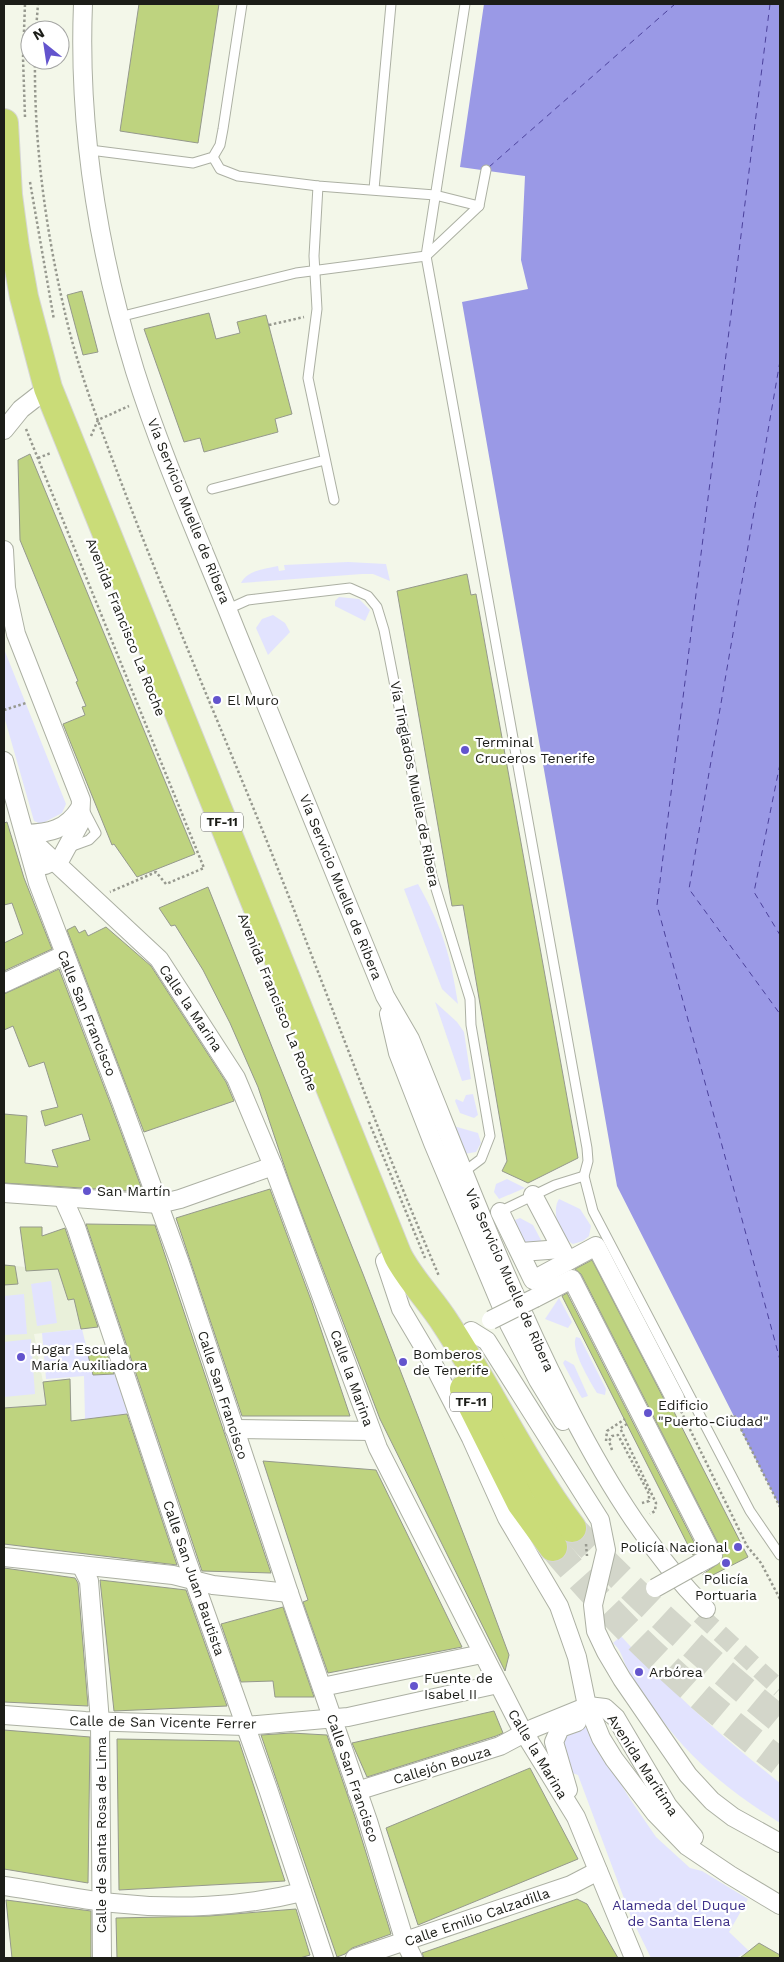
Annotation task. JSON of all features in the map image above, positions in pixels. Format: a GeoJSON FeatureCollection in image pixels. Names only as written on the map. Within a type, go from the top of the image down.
{"type":"FeatureCollection","features":[{"type":"Feature","properties":{"kind":"main road","name":"Avenida Francisco La Roche"},"geometry":{"type":"LineString","coordinates":[[14,122],[8,196],[15,247],[41,393]]}},
{"type":"Feature","properties":{"kind":"main road","name":"Avenida Francisco La Roche"},"geometry":{"type":"LineString","coordinates":[[4,282],[11,319],[280,1010],[391,1258]]}},
{"type":"Feature","properties":{"kind":"main road","name":"TF-11"},"geometry":{"type":"LineString","coordinates":[[391,1258],[412,1279],[446,1324],[544,1491],[572,1528]]}},
{"type":"Feature","properties":{"kind":"main road","name":"TF-11"},"geometry":{"type":"LineString","coordinates":[[391,1258],[401,1288],[423,1316],[444,1349],[521,1503],[553,1547]]}},
{"type":"Feature","properties":{"kind":"street","name":"Vía Servicio Muelle de Ribera"},"geometry":{"type":"LineString","coordinates":[[84,4],[84,74],[96,206],[119,317],[145,400],[386,996],[398,1053],[456,1177],[475,1224],[509,1324],[538,1380],[624,1521],[672,1585],[700,1607],[644,1535],[589,1446],[475,1224]]}},
{"type":"Feature","properties":{"kind":"street"},"geometry":{"type":"LineString","coordinates":[[4,430],[41,393]]}},
{"type":"Feature","properties":{"kind":"street"},"geometry":{"type":"LineString","coordinates":[[4,550],[7,595],[16,634],[77,786],[82,806],[80,823],[62,858],[33,870]]}},
{"type":"Feature","properties":{"kind":"street","name":"Calle San Francisco"},"geometry":{"type":"LineString","coordinates":[[4,761],[25,834],[33,870],[64,956],[122,1101],[159,1204],[357,1791],[405,1942],[413,1958]]}},
{"type":"Feature","properties":{"kind":"street"},"geometry":{"type":"LineString","coordinates":[[25,834],[46,832],[66,825],[82,806]]}},
{"type":"Feature","properties":{"kind":"street","name":"Calle la Marina"},"geometry":{"type":"LineString","coordinates":[[25,834],[167,969],[236,1078],[273,1166],[371,1431],[524,1734],[576,1817],[634,1958]]}},
{"type":"Feature","properties":{"kind":"street"},"geometry":{"type":"LineString","coordinates":[[4,983],[64,956]]}},
{"type":"Feature","properties":{"kind":"street"},"geometry":{"type":"LineString","coordinates":[[4,1194],[159,1204],[180,1199],[273,1166]]}},
{"type":"Feature","properties":{"kind":"street"},"geometry":{"type":"LineString","coordinates":[[533,1195],[564,1255]]}},
{"type":"Feature","properties":{"kind":"street","name":"Calle San Juan Bautista"},"geometry":{"type":"LineString","coordinates":[[63,1198],[76,1227],[324,1958]]}},
{"type":"Feature","properties":{"kind":"street"},"geometry":{"type":"LineString","coordinates":[[500,1212],[533,1280],[564,1255]]}},
{"type":"Feature","properties":{"kind":"street"},"geometry":{"type":"LineString","coordinates":[[521,1252],[564,1255],[596,1246],[675,1398]]}},
{"type":"Feature","properties":{"kind":"street","name":"Avenida Francisco La Roche"},"geometry":{"type":"LineString","coordinates":[[391,1258],[401,1309],[472,1438],[507,1518],[559,1606],[577,1657],[588,1706]]}},
{"type":"Feature","properties":{"kind":"street"},"geometry":{"type":"LineString","coordinates":[[655,1588],[712,1556],[572,1279],[468,1332],[487,1341],[600,1520],[606,1550],[593,1605],[596,1631],[622,1679],[688,1775],[712,1801],[733,1817],[780,1844]]}},
{"type":"Feature","properties":{"kind":"street"},"geometry":{"type":"LineString","coordinates":[[234,1429],[371,1431]]}},
{"type":"Feature","properties":{"kind":"street"},"geometry":{"type":"LineString","coordinates":[[4,1557],[194,1579],[213,1585],[289,1594]]}},
{"type":"Feature","properties":{"kind":"street","name":"Calle de Santa Rosa de Lima"},"geometry":{"type":"LineString","coordinates":[[81,1565],[89,1581],[100,1722],[102,1958]]}},
{"type":"Feature","properties":{"kind":"street"},"geometry":{"type":"LineString","coordinates":[[322,1687],[482,1654]]}},
{"type":"Feature","properties":{"kind":"street","name":"Calle de San Vicente Ferrer"},"geometry":{"type":"LineString","coordinates":[[4,1716],[100,1722],[245,1726],[348,1717],[498,1684]]}},
{"type":"Feature","properties":{"kind":"street","name":"Callejón Bouza"},"geometry":{"type":"LineString","coordinates":[[357,1791],[500,1746],[588,1706]]}},
{"type":"Feature","properties":{"kind":"street","name":"Avenida Marítima"},"geometry":{"type":"LineString","coordinates":[[780,1891],[718,1855],[697,1840],[668,1806],[616,1718],[605,1708],[588,1706],[601,1738],[635,1787],[687,1846],[730,1875],[780,1904]]}},
{"type":"Feature","properties":{"kind":"street"},"geometry":{"type":"LineString","coordinates":[[576,1817],[556,1753],[554,1742],[556,1732],[566,1725],[585,1721],[601,1738]]}},
{"type":"Feature","properties":{"kind":"street","name":"Calle Emilio Calzadilla"},"geometry":{"type":"LineString","coordinates":[[355,1958],[576,1883],[598,1871]]}},
{"type":"Feature","properties":{"kind":"street"},"geometry":{"type":"LineString","coordinates":[[4,1886],[102,1902],[154,1906],[203,1905],[260,1900],[302,1892]]}},
{"type":"Feature","properties":{"kind":"lane"},"geometry":{"type":"LineString","coordinates":[[90,150],[193,163],[213,157],[220,145],[223,130],[242,4]]}},
{"type":"Feature","properties":{"kind":"lane"},"geometry":{"type":"LineString","coordinates":[[374,189],[391,4]]}},
{"type":"Feature","properties":{"kind":"lane"},"geometry":{"type":"LineString","coordinates":[[465,4],[426,256],[587,1148],[588,1161],[584,1176],[593,1211],[750,1511],[780,1555]]}},
{"type":"Feature","properties":{"kind":"lane"},"geometry":{"type":"LineString","coordinates":[[213,157],[220,169],[227,173],[318,186],[435,195],[479,206]]}},
{"type":"Feature","properties":{"kind":"lane"},"geometry":{"type":"LineString","coordinates":[[119,317],[296,273],[426,256],[479,206],[486,170]]}},
{"type":"Feature","properties":{"kind":"lane"},"geometry":{"type":"LineString","coordinates":[[318,186],[315,270],[316,314],[308,378],[334,500]]}},
{"type":"Feature","properties":{"kind":"lane"},"geometry":{"type":"LineString","coordinates":[[212,489],[325,460]]}},
{"type":"Feature","properties":{"kind":"lane","name":"Vía Tinglados Muelle de Ribera"},"geometry":{"type":"LineString","coordinates":[[228,609],[248,600],[350,588],[368,596],[377,607],[384,630],[432,876],[470,999],[471,1025],[490,1136],[489,1145],[482,1159],[456,1177]]}},
{"type":"Feature","properties":{"kind":"lane"},"geometry":{"type":"LineString","coordinates":[[82,806],[96,833]]}},
{"type":"Feature","properties":{"kind":"lane"},"geometry":{"type":"LineString","coordinates":[[67,848],[89,840],[96,833],[106,830]]}},
{"type":"Feature","properties":{"kind":"lane"},"geometry":{"type":"LineString","coordinates":[[475,1224],[555,1185],[584,1176]]}},
{"type":"Feature","properties":{"kind":"path"},"geometry":{"type":"LineString","coordinates":[[14,122],[23,58],[25,4]]}},
{"type":"Feature","properties":{"kind":"path"},"geometry":{"type":"LineString","coordinates":[[37,20],[38,4]]}},
{"type":"Feature","properties":{"kind":"path"},"geometry":{"type":"LineString","coordinates":[[36,70],[42,180],[52,250],[82,377],[143,542],[314,957],[358,1076],[442,1283]]}},
{"type":"Feature","properties":{"kind":"path"},"geometry":{"type":"LineString","coordinates":[[30,177],[48,297],[55,325]]}},
{"type":"Feature","properties":{"kind":"path"},"geometry":{"type":"LineString","coordinates":[[269,325],[316,314]]}},
{"type":"Feature","properties":{"kind":"path"},"geometry":{"type":"LineString","coordinates":[[91,436],[98,420],[145,400]]}},
{"type":"Feature","properties":{"kind":"path"},"geometry":{"type":"LineString","coordinates":[[24,425],[204,868],[166,884],[156,872],[94,899]]}},
{"type":"Feature","properties":{"kind":"path"},"geometry":{"type":"LineString","coordinates":[[88,429],[94,445]]}},
{"type":"Feature","properties":{"kind":"path"},"geometry":{"type":"LineString","coordinates":[[4,710],[29,702]]}},
{"type":"Feature","properties":{"kind":"path"},"geometry":{"type":"LineString","coordinates":[[367,1119],[426,1259]]}},
{"type":"Feature","properties":{"kind":"path"},"geometry":{"type":"LineString","coordinates":[[675,1398],[747,1546],[761,1563],[780,1600]]}},
{"type":"Feature","properties":{"kind":"path"},"geometry":{"type":"LineString","coordinates":[[639,1411],[607,1431],[606,1443],[613,1456],[609,1441],[612,1436],[618,1434],[649,1494],[649,1501],[643,1504],[638,1500],[643,1508]]}},
{"type":"Feature","properties":{"kind":"path"},"geometry":{"type":"LineString","coordinates":[[707,1429],[734,1415],[780,1507]]}},
{"type":"Feature","properties":{"kind":"path"},"geometry":{"type":"LineString","coordinates":[[627,1424],[620,1428],[656,1503],[655,1512],[646,1513]]}},
{"type":"Feature","properties":{"kind":"shaded area","name":"Hogar Escuela María Auxiliadora"},"geometry":{"type":"Polygon","coordinates":[[[20,1227],[25,1227],[24,1235],[33,1235],[33,1227],[43,1227],[42,1235],[65,1228],[100,1327],[34,1334],[43,1382],[70,1379],[71,1416],[66,1417],[67,1441],[4,1445],[4,1265],[26,1267],[20,1227]]]}},
{"type":"Feature","properties":{"kind":"green space"},"geometry":{"type":"Polygon","coordinates":[[[348,562],[386,564],[390,581],[373,574],[362,574],[241,583],[248,575],[267,568],[278,566],[279,571],[285,570],[284,565],[348,562]]]}},
{"type":"Feature","properties":{"kind":"green space"},"geometry":{"type":"Polygon","coordinates":[[[339,597],[359,599],[370,610],[365,621],[335,606],[335,601],[339,597]]]}},
{"type":"Feature","properties":{"kind":"green space"},"geometry":{"type":"Polygon","coordinates":[[[273,615],[285,623],[290,632],[268,655],[256,628],[262,619],[273,615]]]}},
{"type":"Feature","properties":{"kind":"green space"},"geometry":{"type":"Polygon","coordinates":[[[4,649],[66,804],[62,813],[41,824],[34,821],[4,716],[4,649]]]}},
{"type":"Feature","properties":{"kind":"green space"},"geometry":{"type":"Polygon","coordinates":[[[418,884],[440,929],[452,970],[458,1004],[442,989],[404,889],[418,884]]]}},
{"type":"Feature","properties":{"kind":"green space"},"geometry":{"type":"Polygon","coordinates":[[[435,1002],[457,1022],[464,1032],[471,1079],[462,1081],[435,1002]]]}},
{"type":"Feature","properties":{"kind":"green space"},"geometry":{"type":"Polygon","coordinates":[[[473,1094],[478,1115],[474,1118],[460,1113],[455,1101],[456,1099],[463,1102],[466,1095],[473,1094]]]}},
{"type":"Feature","properties":{"kind":"green space"},"geometry":{"type":"Polygon","coordinates":[[[450,1125],[478,1133],[481,1143],[476,1152],[464,1154],[450,1125]]]}},
{"type":"Feature","properties":{"kind":"green space"},"geometry":{"type":"Polygon","coordinates":[[[507,1179],[525,1188],[499,1199],[494,1192],[496,1184],[507,1179]]]}},
{"type":"Feature","properties":{"kind":"green space"},"geometry":{"type":"Polygon","coordinates":[[[559,1199],[580,1209],[591,1226],[589,1236],[583,1241],[573,1244],[568,1241],[560,1230],[556,1217],[559,1199]]]}},
{"type":"Feature","properties":{"kind":"green space"},"geometry":{"type":"Polygon","coordinates":[[[520,1218],[533,1225],[542,1242],[526,1248],[510,1222],[520,1218]]]}},
{"type":"Feature","properties":{"kind":"green space"},"geometry":{"type":"Polygon","coordinates":[[[51,1281],[57,1323],[37,1326],[31,1284],[51,1281]]]}},
{"type":"Feature","properties":{"kind":"green space"},"geometry":{"type":"Polygon","coordinates":[[[24,1294],[27,1334],[4,1335],[4,1296],[24,1294]]]}},
{"type":"Feature","properties":{"kind":"green space"},"geometry":{"type":"Polygon","coordinates":[[[559,1298],[572,1322],[568,1328],[545,1319],[559,1298]]]}},
{"type":"Feature","properties":{"kind":"green space"},"geometry":{"type":"Polygon","coordinates":[[[82,1329],[93,1375],[122,1374],[132,1413],[85,1419],[84,1376],[46,1379],[42,1333],[82,1329]]]}},
{"type":"Feature","properties":{"kind":"green space"},"geometry":{"type":"Polygon","coordinates":[[[576,1337],[580,1338],[606,1389],[605,1395],[597,1393],[578,1357],[576,1337]]]}},
{"type":"Feature","properties":{"kind":"green space"},"geometry":{"type":"Polygon","coordinates":[[[31,1339],[35,1394],[4,1397],[4,1342],[31,1339]]]}},
{"type":"Feature","properties":{"kind":"green space"},"geometry":{"type":"Polygon","coordinates":[[[565,1360],[574,1365],[588,1396],[582,1398],[580,1395],[563,1363],[565,1360]]]}},
{"type":"Feature","properties":{"kind":"green space"},"geometry":{"type":"Polygon","coordinates":[[[621,1636],[698,1713],[780,1783],[780,1823],[725,1785],[679,1741],[641,1691],[626,1666],[620,1651],[613,1643],[621,1636]]]}},
{"type":"Feature","properties":{"kind":"green space","name":"Alameda del Duque de Santa Elena"},"geometry":{"type":"Polygon","coordinates":[[[586,1727],[630,1799],[656,1837],[690,1868],[702,1871],[748,1899],[729,1932],[749,1951],[736,1958],[651,1958],[631,1917],[578,1775],[572,1773],[561,1748],[564,1735],[586,1727]]]}},
{"type":"Feature","properties":{"kind":"water"},"geometry":{"type":"Polygon","coordinates":[[[484,4],[780,4],[780,1507],[617,1186],[462,302],[528,289],[521,260],[525,176],[460,167],[484,4]]]}},
{"type":"Feature","properties":{"kind":"building"},"geometry":{"type":"Polygon","coordinates":[[[139,4],[219,4],[198,143],[120,131],[139,4]]]}},
{"type":"Feature","properties":{"kind":"building"},"geometry":{"type":"Polygon","coordinates":[[[82,291],[98,352],[83,355],[67,295],[82,291]]]}},
{"type":"Feature","properties":{"kind":"building"},"geometry":{"type":"Polygon","coordinates":[[[209,313],[216,339],[240,333],[237,322],[266,315],[292,414],[275,419],[278,432],[204,452],[200,438],[184,442],[144,329],[209,313]]]}},
{"type":"Feature","properties":{"kind":"building"},"geometry":{"type":"Polygon","coordinates":[[[30,454],[195,854],[137,877],[114,844],[112,845],[63,724],[85,715],[82,707],[86,706],[76,682],[78,681],[20,540],[18,460],[30,454]]]}},
{"type":"Feature","properties":{"kind":"building","name":"Terminal Cruceros Tenerife"},"geometry":{"type":"Polygon","coordinates":[[[467,574],[471,595],[476,594],[578,1158],[528,1183],[502,1171],[507,1161],[463,905],[452,906],[397,591],[467,574]]]}},
{"type":"Feature","properties":{"kind":"building"},"geometry":{"type":"Polygon","coordinates":[[[7,822],[24,878],[52,949],[4,971],[4,943],[23,934],[12,903],[4,905],[4,823],[7,822]]]}},
{"type":"Feature","properties":{"kind":"building"},"geometry":{"type":"Polygon","coordinates":[[[208,887],[363,1274],[477,1569],[509,1655],[505,1671],[380,1419],[290,1183],[258,1087],[230,1023],[203,970],[175,925],[171,926],[159,908],[208,887]]]}},
{"type":"Feature","properties":{"kind":"building"},"geometry":{"type":"Polygon","coordinates":[[[75,926],[79,933],[85,930],[88,936],[106,927],[151,966],[226,1082],[234,1101],[144,1132],[67,930],[75,926]]]}},
{"type":"Feature","properties":{"kind":"building"},"geometry":{"type":"Polygon","coordinates":[[[59,969],[143,1192],[4,1183],[4,1114],[27,1116],[25,1163],[58,1167],[52,1150],[90,1140],[82,1114],[45,1126],[41,1111],[58,1107],[44,1062],[29,1067],[13,1026],[4,1030],[4,994],[59,969]]]}},
{"type":"Feature","properties":{"kind":"building"},"geometry":{"type":"Polygon","coordinates":[[[270,1189],[311,1300],[350,1416],[242,1416],[176,1218],[270,1189]]]}},
{"type":"Feature","properties":{"kind":"building"},"geometry":{"type":"Polygon","coordinates":[[[86,1224],[155,1225],[271,1573],[202,1571],[86,1224]]]}},
{"type":"Feature","properties":{"kind":"building"},"geometry":{"type":"Polygon","coordinates":[[[20,1227],[42,1227],[42,1236],[65,1228],[98,1327],[81,1329],[74,1299],[68,1300],[58,1269],[26,1271],[20,1227]]]}},
{"type":"Feature","properties":{"kind":"building"},"geometry":{"type":"Polygon","coordinates":[[[592,1260],[666,1403],[672,1408],[748,1557],[705,1579],[703,1574],[722,1561],[722,1551],[581,1274],[575,1269],[592,1260]]]}},
{"type":"Feature","properties":{"kind":"building"},"geometry":{"type":"Polygon","coordinates":[[[4,1265],[15,1266],[18,1284],[4,1285],[4,1265]]]}},
{"type":"Feature","properties":{"kind":"building"},"geometry":{"type":"Polygon","coordinates":[[[567,1293],[699,1552],[693,1555],[562,1296],[567,1293]]]}},
{"type":"Feature","properties":{"kind":"building"},"geometry":{"type":"Polygon","coordinates":[[[107,1354],[114,1374],[93,1375],[88,1355],[107,1354]]]}},
{"type":"Feature","properties":{"kind":"building"},"geometry":{"type":"Polygon","coordinates":[[[70,1379],[71,1421],[127,1414],[177,1565],[4,1544],[4,1408],[46,1405],[43,1382],[70,1379]]]}},
{"type":"Feature","properties":{"kind":"building"},"geometry":{"type":"Polygon","coordinates":[[[263,1461],[376,1470],[462,1647],[328,1673],[303,1602],[308,1600],[263,1461]]]}},
{"type":"Feature","properties":{"kind":"building"},"geometry":{"type":"Polygon","coordinates":[[[4,1568],[75,1578],[78,1583],[88,1706],[4,1702],[4,1568]]]}},
{"type":"Feature","properties":{"kind":"building"},"geometry":{"type":"Polygon","coordinates":[[[100,1580],[186,1590],[227,1706],[114,1711],[100,1580]]]}},
{"type":"Feature","properties":{"kind":"building"},"geometry":{"type":"Polygon","coordinates":[[[283,1607],[314,1697],[275,1697],[273,1681],[241,1682],[221,1624],[283,1607]]]}},
{"type":"Feature","properties":{"kind":"building"},"geometry":{"type":"Polygon","coordinates":[[[494,1711],[503,1733],[367,1777],[352,1743],[494,1711]]]}},
{"type":"Feature","properties":{"kind":"building"},"geometry":{"type":"Polygon","coordinates":[[[4,1730],[90,1737],[88,1883],[4,1869],[4,1730]]]}},
{"type":"Feature","properties":{"kind":"building"},"geometry":{"type":"Polygon","coordinates":[[[291,1733],[327,1735],[355,1817],[391,1934],[352,1948],[345,1954],[337,1957],[261,1735],[291,1733]]]}},
{"type":"Feature","properties":{"kind":"building"},"geometry":{"type":"Polygon","coordinates":[[[117,1739],[239,1741],[285,1881],[119,1890],[117,1739]]]}},
{"type":"Feature","properties":{"kind":"building"},"geometry":{"type":"Polygon","coordinates":[[[530,1768],[578,1859],[418,1925],[386,1828],[530,1768]]]}},
{"type":"Feature","properties":{"kind":"building"},"geometry":{"type":"Polygon","coordinates":[[[577,1899],[587,1904],[618,1958],[424,1958],[422,1953],[577,1899]]]}},
{"type":"Feature","properties":{"kind":"building"},"geometry":{"type":"Polygon","coordinates":[[[6,1900],[91,1911],[91,1958],[12,1958],[6,1900]]]}},
{"type":"Feature","properties":{"kind":"building"},"geometry":{"type":"Polygon","coordinates":[[[296,1909],[310,1955],[300,1958],[117,1958],[116,1918],[209,1916],[296,1909]]]}},
{"type":"Feature","properties":{"kind":"building"},"geometry":{"type":"Polygon","coordinates":[[[759,1943],[780,1955],[780,1958],[740,1958],[759,1943]]]}},
{"type":"Feature","properties":{"kind":"ferry route"},"geometry":{"type":"LineString","coordinates":[[489,167],[675,4]]}},
{"type":"Feature","properties":{"kind":"ferry route"},"geometry":{"type":"LineString","coordinates":[[770,4],[657,905],[780,1360]]}},
{"type":"Feature","properties":{"kind":"ferry route"},"geometry":{"type":"LineString","coordinates":[[780,361],[689,889],[780,1014]]}},
{"type":"Feature","properties":{"kind":"ferry route"},"geometry":{"type":"LineString","coordinates":[[780,764],[754,892],[780,935]]}},
{"type":"Feature","properties":{"kind":"tunnel"},"geometry":{"type":"LineString","coordinates":[[572,1528],[673,1627],[780,1720]]}},
{"type":"Feature","properties":{"kind":"tunnel"},"geometry":{"type":"LineString","coordinates":[[553,1547],[578,1577],[660,1661],[719,1713],[780,1762]]}},
{"type":"Feature","properties":{"kind":"tunnel"},"geometry":{"type":"LineString","coordinates":[[700,1615],[780,1689]]}},
{"type":"Feature","properties":{"kind":"place","name":"El Muro"},"geometry":{"type":"Point","coordinates":[217,700]}},
{"type":"Feature","properties":{"kind":"place","name":"Terminal Cruceros Tenerife"},"geometry":{"type":"Point","coordinates":[465,750]}},
{"type":"Feature","properties":{"kind":"place","name":"San Martín"},"geometry":{"type":"Point","coordinates":[87,1191]}},
{"type":"Feature","properties":{"kind":"place","name":"Hogar Escuela María Auxiliadora"},"geometry":{"type":"Point","coordinates":[21,1357]}},
{"type":"Feature","properties":{"kind":"place","name":"Bomberos de Tenerife"},"geometry":{"type":"Point","coordinates":[403,1362]}},
{"type":"Feature","properties":{"kind":"place","name":"Edificio \"Puerto-Ciudad\""},"geometry":{"type":"Point","coordinates":[648,1413]}},
{"type":"Feature","properties":{"kind":"place","name":"Policía Nacional"},"geometry":{"type":"Point","coordinates":[738,1547]}},
{"type":"Feature","properties":{"kind":"place","name":"Policía Portuaria"},"geometry":{"type":"Point","coordinates":[726,1563]}},
{"type":"Feature","properties":{"kind":"place","name":"Arbórea"},"geometry":{"type":"Point","coordinates":[639,1672]}},
{"type":"Feature","properties":{"kind":"place","name":"Fuente de Isabel II"},"geometry":{"type":"Point","coordinates":[414,1686]}}]}
